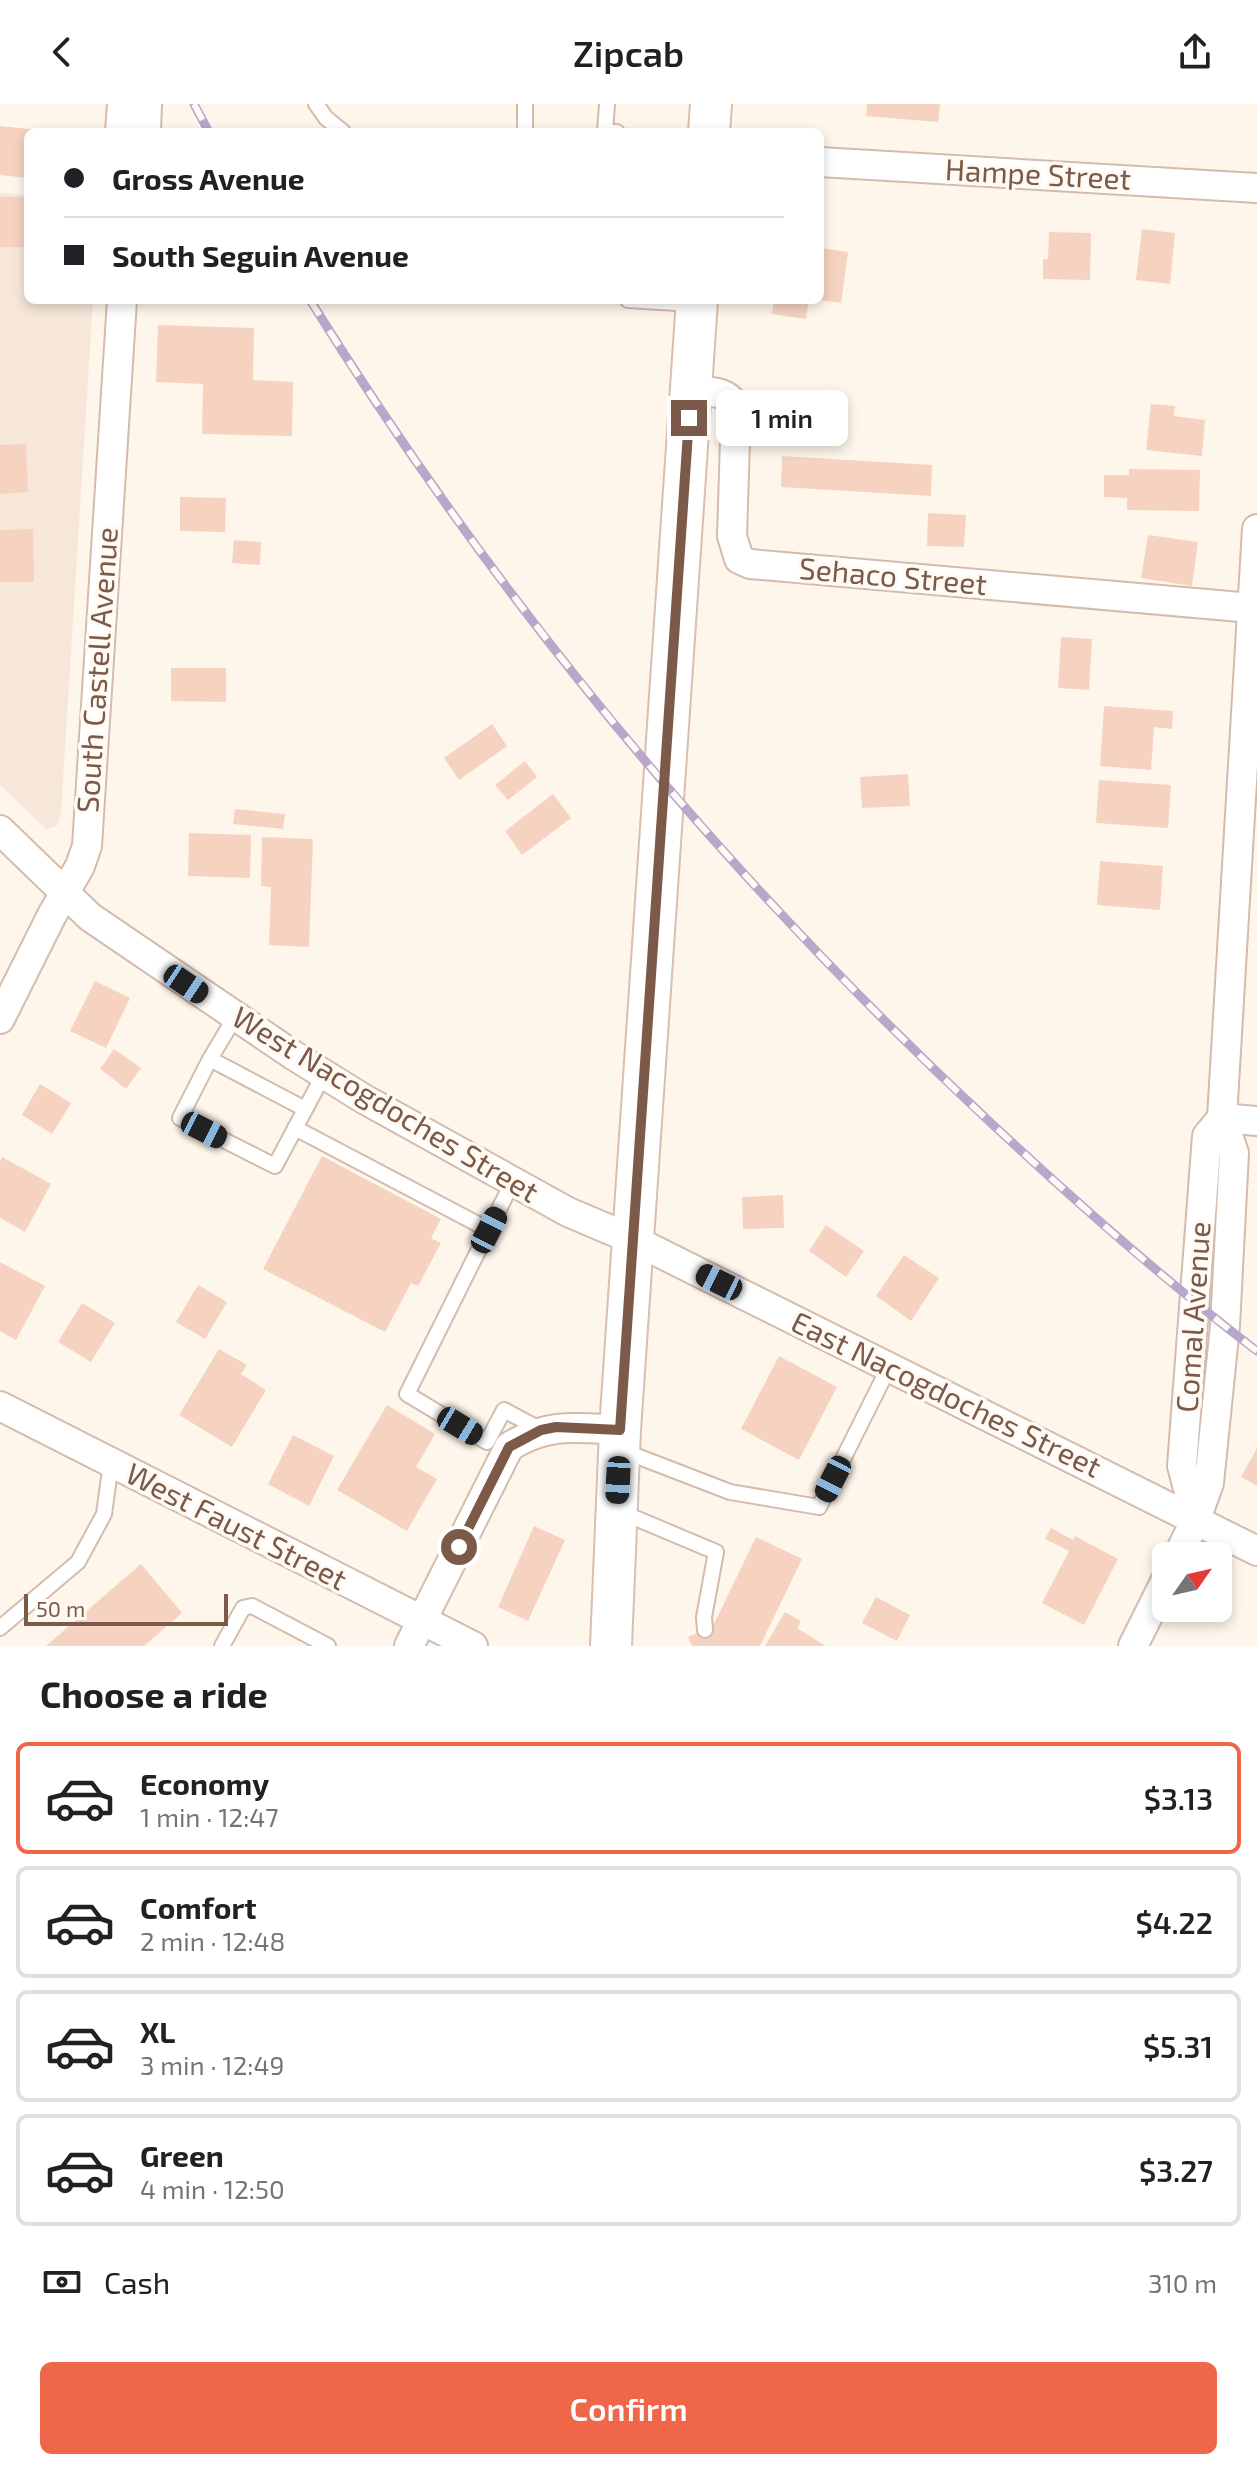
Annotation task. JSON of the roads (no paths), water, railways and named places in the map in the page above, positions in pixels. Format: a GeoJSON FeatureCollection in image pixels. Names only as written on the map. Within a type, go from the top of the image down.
{"type":"FeatureCollection","features":[{"type":"Feature","properties":{"kind":"main road"},"geometry":{"type":"LineString","coordinates":[[709,128],[711,104]]}},
{"type":"Feature","properties":{"kind":"main road"},"geometry":{"type":"LineString","coordinates":[[611,1646],[620,1440],[697,304]]}},
{"type":"Feature","properties":{"kind":"street"},"geometry":{"type":"LineString","coordinates":[[120,128],[122,104]]}},
{"type":"Feature","properties":{"kind":"street"},"geometry":{"type":"LineString","coordinates":[[146,128],[147,104]]}},
{"type":"Feature","properties":{"kind":"street","name":"Hampe Street"},"geometry":{"type":"LineString","coordinates":[[824,162],[1257,188]]}},
{"type":"Feature","properties":{"kind":"street","name":"South Castell Avenue"},"geometry":{"type":"LineString","coordinates":[[0,1019],[80,866],[88,833],[122,304]]}},
{"type":"Feature","properties":{"kind":"street","name":"Sehaco Street"},"geometry":{"type":"LineString","coordinates":[[691,391],[722,393],[729,397],[736,409],[732,536],[739,559],[750,564],[1252,608]]}},
{"type":"Feature","properties":{"kind":"street","name":"Comal Avenue"},"geometry":{"type":"LineString","coordinates":[[1196,1519],[1182,1466],[1207,1136],[1222,1118],[1257,529]]}},
{"type":"Feature","properties":{"kind":"street","name":"West Nacogdoches Street"},"geometry":{"type":"LineString","coordinates":[[0,830],[90,917],[235,1017],[324,1074],[568,1212],[634,1240]]}},
{"type":"Feature","properties":{"kind":"street"},"geometry":{"type":"LineString","coordinates":[[1222,1118],[1257,1121]]}},
{"type":"Feature","properties":{"kind":"street","name":"East Nacogdoches Street"},"geometry":{"type":"LineString","coordinates":[[634,1240],[1257,1551]]}},
{"type":"Feature","properties":{"kind":"street","name":"West Faust Street"},"geometry":{"type":"LineString","coordinates":[[0,1406],[111,1463],[415,1634],[473,1646]]}},
{"type":"Feature","properties":{"kind":"street"},"geometry":{"type":"LineString","coordinates":[[415,1634],[509,1447],[541,1430],[556,1427],[620,1440]]}},
{"type":"Feature","properties":{"kind":"street"},"geometry":{"type":"LineString","coordinates":[[1185,1542],[1196,1519]]}},
{"type":"Feature","properties":{"kind":"street"},"geometry":{"type":"LineString","coordinates":[[1133,1646],[1152,1608]]}},
{"type":"Feature","properties":{"kind":"lane"},"geometry":{"type":"LineString","coordinates":[[316,104],[338,128]]}},
{"type":"Feature","properties":{"kind":"lane"},"geometry":{"type":"LineString","coordinates":[[525,104],[525,128]]}},
{"type":"Feature","properties":{"kind":"lane"},"geometry":{"type":"LineString","coordinates":[[604,128],[607,104]]}},
{"type":"Feature","properties":{"kind":"lane"},"geometry":{"type":"LineString","coordinates":[[235,1017],[180,1118],[275,1166],[324,1074]]}},
{"type":"Feature","properties":{"kind":"lane"},"geometry":{"type":"LineString","coordinates":[[210,1059],[305,1109]]}},
{"type":"Feature","properties":{"kind":"lane"},"geometry":{"type":"LineString","coordinates":[[295,1128],[489,1230]]}},
{"type":"Feature","properties":{"kind":"lane"},"geometry":{"type":"LineString","coordinates":[[513,1181],[407,1394],[487,1442],[504,1410],[541,1430]]}},
{"type":"Feature","properties":{"kind":"lane"},"geometry":{"type":"LineString","coordinates":[[620,1440],[730,1492],[819,1507],[889,1367]]}},
{"type":"Feature","properties":{"kind":"lane"},"geometry":{"type":"LineString","coordinates":[[0,1628],[78,1562],[104,1514],[111,1463]]}},
{"type":"Feature","properties":{"kind":"lane"},"geometry":{"type":"LineString","coordinates":[[617,1511],[716,1552],[704,1623]]}},
{"type":"Feature","properties":{"kind":"lane"},"geometry":{"type":"LineString","coordinates":[[222,1646],[243,1608],[252,1606],[328,1646]]}},
{"type":"Feature","properties":{"kind":"railway"},"geometry":{"type":"LineString","coordinates":[[194,104],[207,128]]}},
{"type":"Feature","properties":{"kind":"railway"},"geometry":{"type":"LineString","coordinates":[[313,304],[459,523],[539,630],[710,836],[894,1030],[991,1123],[1121,1240],[1257,1351]]}}]}
